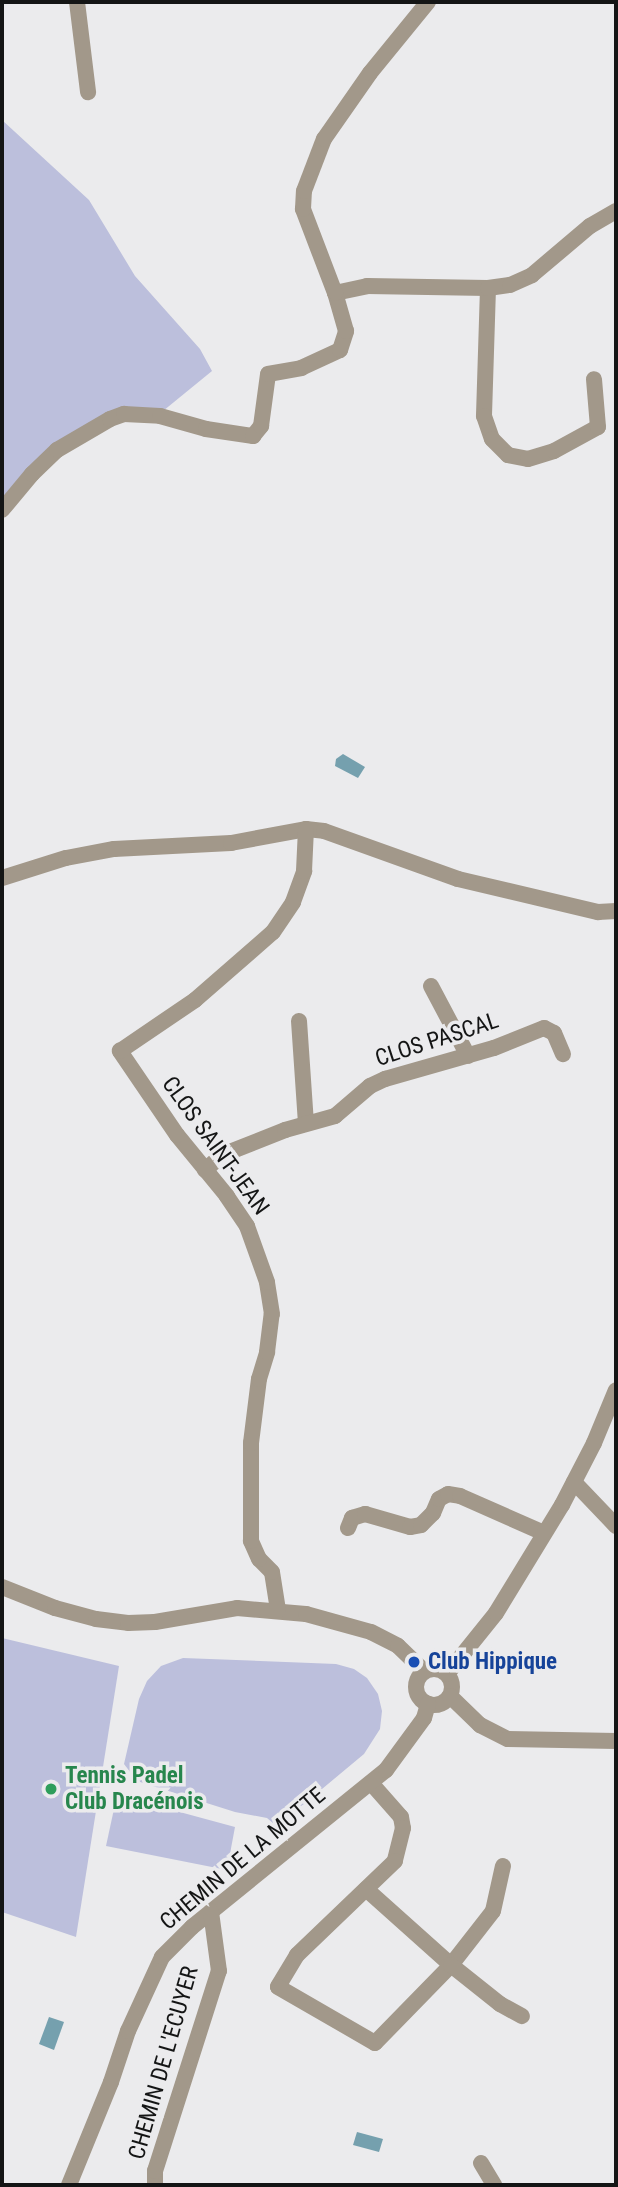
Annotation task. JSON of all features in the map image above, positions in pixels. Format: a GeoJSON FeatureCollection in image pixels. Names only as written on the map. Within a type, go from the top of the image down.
{"type":"FeatureCollection","features":[{"type":"Feature","properties":{"kind":"street"},"geometry":{"type":"LineString","coordinates":[[77,2],[88,92]]}},
{"type":"Feature","properties":{"kind":"street"},"geometry":{"type":"LineString","coordinates":[[2,510],[32,474],[57,450],[110,419],[124,414],[160,416],[236,435],[253,436],[258,432],[266,407],[268,373],[301,368],[327,359],[340,350],[346,331],[335,293],[303,209],[304,191],[324,139],[370,73],[428,2]]}},
{"type":"Feature","properties":{"kind":"street"},"geometry":{"type":"LineString","coordinates":[[335,293],[367,286],[488,288],[510,285],[532,275],[590,226],[616,211]]}},
{"type":"Feature","properties":{"kind":"street"},"geometry":{"type":"LineString","coordinates":[[488,288],[484,416],[492,439],[508,456],[528,458],[554,451],[598,427],[594,379]]}},
{"type":"Feature","properties":{"kind":"street"},"geometry":{"type":"LineString","coordinates":[[2,878],[66,858],[114,849],[231,843],[306,829],[324,831],[458,879],[598,912],[616,911]]}},
{"type":"Feature","properties":{"kind":"street","name":"CLOS SAINT-JEAN"},"geometry":{"type":"LineString","coordinates":[[278,1610],[272,1572],[259,1559],[251,1541],[252,1433],[272,1314],[267,1282],[247,1226],[120,1051],[195,1000],[273,932],[293,902],[304,871],[306,829]]}},
{"type":"Feature","properties":{"kind":"street"},"geometry":{"type":"LineString","coordinates":[[432,986],[468,1056]]}},
{"type":"Feature","properties":{"kind":"street"},"geometry":{"type":"LineString","coordinates":[[299,1021],[306,1123]]}},
{"type":"Feature","properties":{"kind":"street","name":"CLOS PASCAL"},"geometry":{"type":"LineString","coordinates":[[205,1170],[222,1155],[306,1123],[335,1116],[370,1086],[385,1079],[468,1056],[544,1028],[555,1033],[563,1054]]}},
{"type":"Feature","properties":{"kind":"street"},"geometry":{"type":"LineString","coordinates":[[447,1674],[496,1613],[544,1534],[574,1482],[616,1390]]}},
{"type":"Feature","properties":{"kind":"street"},"geometry":{"type":"LineString","coordinates":[[574,1482],[616,1526]]}},
{"type":"Feature","properties":{"kind":"street"},"geometry":{"type":"LineString","coordinates":[[348,1528],[352,1518],[365,1514],[410,1527],[421,1525],[433,1513],[439,1499],[448,1494],[460,1496],[544,1534]]}},
{"type":"Feature","properties":{"kind":"street"},"geometry":{"type":"LineString","coordinates":[[2,1587],[55,1608],[96,1619],[128,1623],[155,1622],[237,1608],[278,1610],[337,1621],[371,1632],[398,1646],[424,1671]]}},
{"type":"Feature","properties":{"kind":"street"},"geometry":{"type":"LineString","coordinates":[[436,1669],[447,1674],[451,1681],[450,1696],[440,1704],[428,1704],[416,1692],[417,1680],[424,1671],[436,1669]]}},
{"type":"Feature","properties":{"kind":"street"},"geometry":{"type":"LineString","coordinates":[[450,1696],[480,1725],[508,1739],[616,1741]]}},
{"type":"Feature","properties":{"kind":"street","name":"CHEMIN DE LA MOTTE"},"geometry":{"type":"LineString","coordinates":[[69,2185],[111,2082],[128,2031],[162,1957],[211,1912],[371,1783],[404,1745],[424,1717],[428,1704]]}},
{"type":"Feature","properties":{"kind":"street"},"geometry":{"type":"LineString","coordinates":[[371,1783],[401,1817],[404,1828],[395,1861],[297,1955],[278,1987],[375,2043],[451,1965],[493,1911],[503,1866]]}},
{"type":"Feature","properties":{"kind":"street"},"geometry":{"type":"LineString","coordinates":[[366,1889],[451,1965],[500,2004],[522,2016]]}},
{"type":"Feature","properties":{"kind":"street","name":"CHEMIN DE L'ECUYER"},"geometry":{"type":"LineString","coordinates":[[155,2185],[155,2171],[219,1971],[211,1912]]}},
{"type":"Feature","properties":{"kind":"street"},"geometry":{"type":"LineString","coordinates":[[481,2162],[494,2185]]}},
{"type":"Feature","properties":{"kind":"shaded area"},"geometry":{"type":"Polygon","coordinates":[[[2,120],[89,200],[135,276],[200,349],[212,371],[163,411],[114,411],[2,501],[2,120]]]}},
{"type":"Feature","properties":{"kind":"shaded area"},"geometry":{"type":"Polygon","coordinates":[[[343,754],[365,767],[358,778],[335,766],[336,759],[343,754]]]}},
{"type":"Feature","properties":{"kind":"shaded area","name":"Tennis Padel Club Dracénois"},"geometry":{"type":"Polygon","coordinates":[[[2,1638],[119,1666],[76,1937],[2,1912],[2,1638]]]}},
{"type":"Feature","properties":{"kind":"shaded area"},"geometry":{"type":"Polygon","coordinates":[[[183,1658],[336,1664],[354,1669],[367,1678],[378,1694],[382,1711],[380,1729],[364,1754],[304,1804],[274,1824],[267,1818],[235,1812],[137,1781],[124,1764],[139,1699],[147,1681],[161,1666],[183,1658]]]}},
{"type":"Feature","properties":{"kind":"shaded area"},"geometry":{"type":"Polygon","coordinates":[[[117,1795],[235,1827],[227,1870],[106,1846],[117,1795]]]}},
{"type":"Feature","properties":{"kind":"shaded area"},"geometry":{"type":"Polygon","coordinates":[[[49,2017],[64,2022],[54,2050],[39,2044],[49,2017]]]}},
{"type":"Feature","properties":{"kind":"shaded area"},"geometry":{"type":"Polygon","coordinates":[[[357,2132],[383,2139],[379,2152],[353,2145],[357,2132]]]}},
{"type":"Feature","properties":{"kind":"place","name":"Club Hippique"},"geometry":{"type":"Point","coordinates":[414,1662]}},
{"type":"Feature","properties":{"kind":"place","name":"Tennis Padel Club Dracénois"},"geometry":{"type":"Point","coordinates":[51,1789]}}]}
